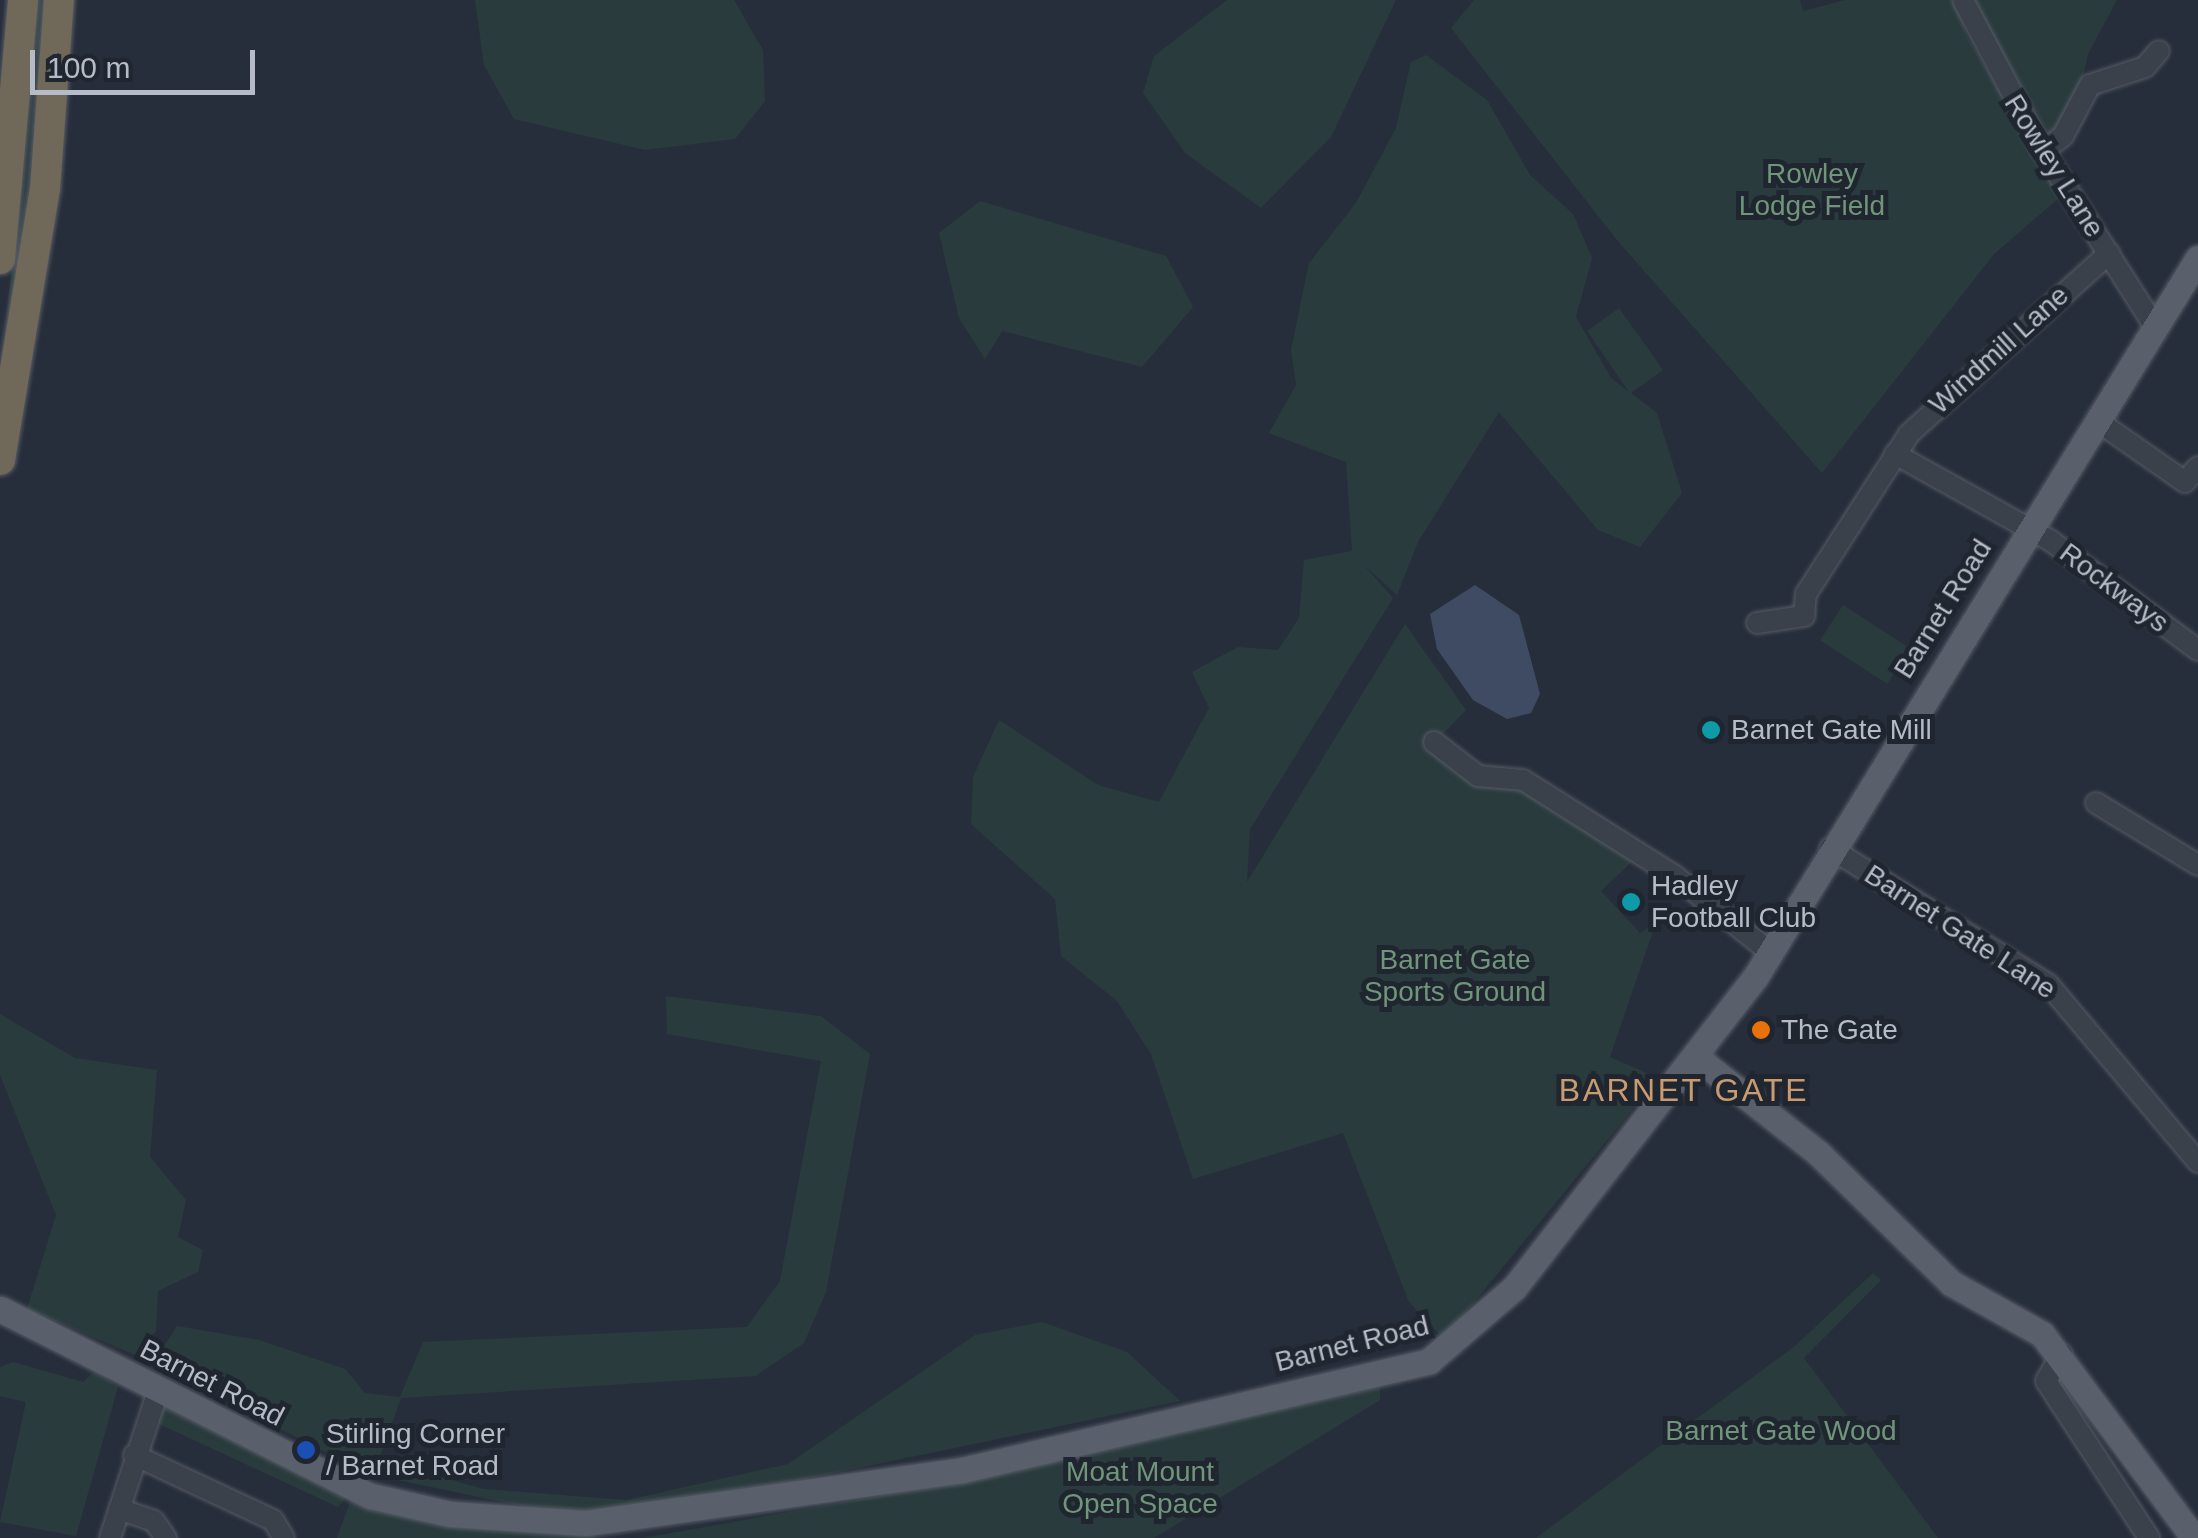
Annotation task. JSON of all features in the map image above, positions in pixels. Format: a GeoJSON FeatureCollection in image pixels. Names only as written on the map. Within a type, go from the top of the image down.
{"type":"FeatureCollection","features":[{"type":"Feature","properties":{"kind":"highway"},"geometry":{"type":"LineString","coordinates":[[0,258],[23,0]]}},
{"type":"Feature","properties":{"kind":"highway"},"geometry":{"type":"LineString","coordinates":[[0,460],[45,189],[60,0]]}},
{"type":"Feature","properties":{"kind":"main road","name":"Barnet Road"},"geometry":{"type":"LineString","coordinates":[[0,1309],[371,1496],[450,1514],[636,1522],[962,1470],[1445,1353],[1514,1288],[1697,1058],[1771,953],[1830,848],[2198,258]]}},
{"type":"Feature","properties":{"kind":"main road"},"geometry":{"type":"LineString","coordinates":[[1697,1058],[1818,1153],[1952,1283],[2062,1354],[2194,1538]]}},
{"type":"Feature","properties":{"kind":"street","name":"Rowley Lane"},"geometry":{"type":"LineString","coordinates":[[1963,0],[2043,151],[2155,327]]}},
{"type":"Feature","properties":{"kind":"street"},"geometry":{"type":"LineString","coordinates":[[2043,151],[2063,136],[2090,85],[2145,67],[2159,50]]}},
{"type":"Feature","properties":{"kind":"street","name":"Windmill Lane"},"geometry":{"type":"LineString","coordinates":[[1757,623],[1804,616],[1806,594],[1895,454],[1965,376],[2109,253]]}},
{"type":"Feature","properties":{"kind":"street"},"geometry":{"type":"LineString","coordinates":[[2096,420],[2194,480]]}},
{"type":"Feature","properties":{"kind":"street"},"geometry":{"type":"LineString","coordinates":[[1895,454],[2028,529]]}},
{"type":"Feature","properties":{"kind":"street","name":"Rockways"},"geometry":{"type":"LineString","coordinates":[[2028,529],[2198,650]]}},
{"type":"Feature","properties":{"kind":"street"},"geometry":{"type":"LineString","coordinates":[[1434,742],[1478,776],[1524,780],[1675,876],[1771,953]]}},
{"type":"Feature","properties":{"kind":"street"},"geometry":{"type":"LineString","coordinates":[[2096,803],[2121,808],[2198,865]]}},
{"type":"Feature","properties":{"kind":"street","name":"Barnet Gate Lane"},"geometry":{"type":"LineString","coordinates":[[1830,848],[2048,984],[2198,1162]]}},
{"type":"Feature","properties":{"kind":"street"},"geometry":{"type":"LineString","coordinates":[[2062,1354],[2046,1381],[2150,1538]]}},
{"type":"Feature","properties":{"kind":"street"},"geometry":{"type":"LineString","coordinates":[[110,1538],[159,1388]]}},
{"type":"Feature","properties":{"kind":"street"},"geometry":{"type":"LineString","coordinates":[[134,1455],[273,1520],[284,1538]]}},
{"type":"Feature","properties":{"kind":"street"},"geometry":{"type":"LineString","coordinates":[[120,1509],[154,1522],[166,1538]]}},
{"type":"Feature","properties":{"kind":"green space"},"geometry":{"type":"Polygon","coordinates":[[[37,0],[46,0],[37,130],[0,388],[37,0]]]}},
{"type":"Feature","properties":{"kind":"green space"},"geometry":{"type":"Polygon","coordinates":[[[475,0],[734,0],[763,50],[765,101],[735,139],[645,150],[514,119],[484,65],[475,0]]]}},
{"type":"Feature","properties":{"kind":"green space"},"geometry":{"type":"Polygon","coordinates":[[[1227,0],[1396,0],[1331,137],[1261,208],[1185,153],[1143,93],[1154,56],[1227,0]]]}},
{"type":"Feature","properties":{"kind":"green space","name":"Rowley Lodge Field"},"geometry":{"type":"Polygon","coordinates":[[[1474,0],[1800,0],[1803,11],[1845,0],[1956,0],[1966,34],[2060,197],[1994,254],[1822,473],[1617,240],[1451,28],[1474,0]]]}},
{"type":"Feature","properties":{"kind":"green space"},"geometry":{"type":"Polygon","coordinates":[[[1973,0],[2117,0],[2088,54],[2079,98],[2050,136],[1973,0]]]}},
{"type":"Feature","properties":{"kind":"green space","name":"Barnet Gate Sports Ground"},"geometry":{"type":"Polygon","coordinates":[[[1426,55],[1487,100],[1530,175],[1573,214],[1592,258],[1576,317],[1611,378],[1629,392],[1587,331],[1619,308],[1663,370],[1631,393],[1657,413],[1682,493],[1640,547],[1598,530],[1499,412],[1418,542],[1397,595],[1364,565],[1393,598],[1250,829],[1247,882],[1405,624],[1466,710],[1435,742],[1478,776],[1523,780],[1638,856],[1601,891],[1640,933],[1656,922],[1610,1057],[1658,1078],[1444,1339],[1409,1302],[1343,1133],[1193,1179],[1151,1054],[1117,1001],[1061,956],[1055,899],[971,824],[973,777],[999,720],[1098,785],[1159,802],[1209,708],[1192,672],[1238,647],[1278,650],[1299,618],[1304,560],[1352,551],[1346,462],[1269,433],[1296,385],[1291,350],[1309,263],[1356,203],[1396,128],[1411,62],[1426,55]]]}},
{"type":"Feature","properties":{"kind":"green space"},"geometry":{"type":"Polygon","coordinates":[[[980,201],[1166,256],[1193,307],[1142,367],[1002,331],[985,359],[959,318],[939,233],[980,201]]]}},
{"type":"Feature","properties":{"kind":"green space"},"geometry":{"type":"Polygon","coordinates":[[[1843,605],[1910,649],[1887,684],[1820,640],[1843,605]]]}},
{"type":"Feature","properties":{"kind":"green space"},"geometry":{"type":"Polygon","coordinates":[[[666,996],[821,1016],[870,1054],[826,1292],[804,1343],[755,1376],[401,1398],[379,1459],[483,1489],[627,1500],[788,1464],[975,1335],[1042,1322],[1127,1352],[1180,1401],[786,1483],[595,1511],[537,1509],[369,1474],[152,1364],[177,1326],[259,1340],[345,1369],[365,1393],[400,1397],[423,1342],[747,1327],[780,1281],[821,1061],[667,1034],[666,996]]]}},
{"type":"Feature","properties":{"kind":"green space"},"geometry":{"type":"Polygon","coordinates":[[[0,1014],[75,1058],[157,1070],[150,1157],[186,1200],[178,1237],[203,1250],[198,1272],[158,1291],[156,1331],[135,1355],[27,1309],[56,1215],[0,1075],[0,1014]]]}},
{"type":"Feature","properties":{"kind":"green space","name":"Barnet Gate Wood"},"geometry":{"type":"Polygon","coordinates":[[[1873,1273],[1881,1280],[1804,1358],[1938,1538],[1536,1538],[1795,1346],[1873,1273]]]}},
{"type":"Feature","properties":{"kind":"green space"},"geometry":{"type":"Polygon","coordinates":[[[13,1362],[83,1382],[95,1371],[118,1387],[76,1536],[0,1522],[26,1402],[0,1396],[0,1367],[13,1362]]]}},
{"type":"Feature","properties":{"kind":"green space","name":"Moat Mount Open Space"},"geometry":{"type":"Polygon","coordinates":[[[1380,1383],[1380,1400],[1154,1538],[643,1538],[947,1484],[1380,1383]]]}},
{"type":"Feature","properties":{"kind":"green space"},"geometry":{"type":"Polygon","coordinates":[[[159,1405],[343,1492],[344,1500],[338,1507],[157,1423],[159,1405]]]}},
{"type":"Feature","properties":{"kind":"green space"},"geometry":{"type":"Polygon","coordinates":[[[352,1496],[573,1531],[598,1538],[337,1538],[352,1496]]]}},
{"type":"Feature","properties":{"kind":"water"},"geometry":{"type":"Polygon","coordinates":[[[1475,585],[1519,615],[1540,694],[1531,713],[1507,719],[1473,700],[1437,649],[1430,614],[1475,585]]]}},
{"type":"Feature","properties":{"kind":"place","name":"Barnet Gate Mill"},"geometry":{"type":"Point","coordinates":[1711,730]}},
{"type":"Feature","properties":{"kind":"place","name":"Hadley Football Club"},"geometry":{"type":"Point","coordinates":[1631,902]}},
{"type":"Feature","properties":{"kind":"place","name":"The Gate"},"geometry":{"type":"Point","coordinates":[1761,1030]}},
{"type":"Feature","properties":{"kind":"place","name":"Stirling Corner / Barnet Road"},"geometry":{"type":"Point","coordinates":[306,1450]}},
{"type":"Feature","properties":{"kind":"district","name":"BARNET GATE"},"geometry":{"type":"Point","coordinates":[1684,1090]}}]}
